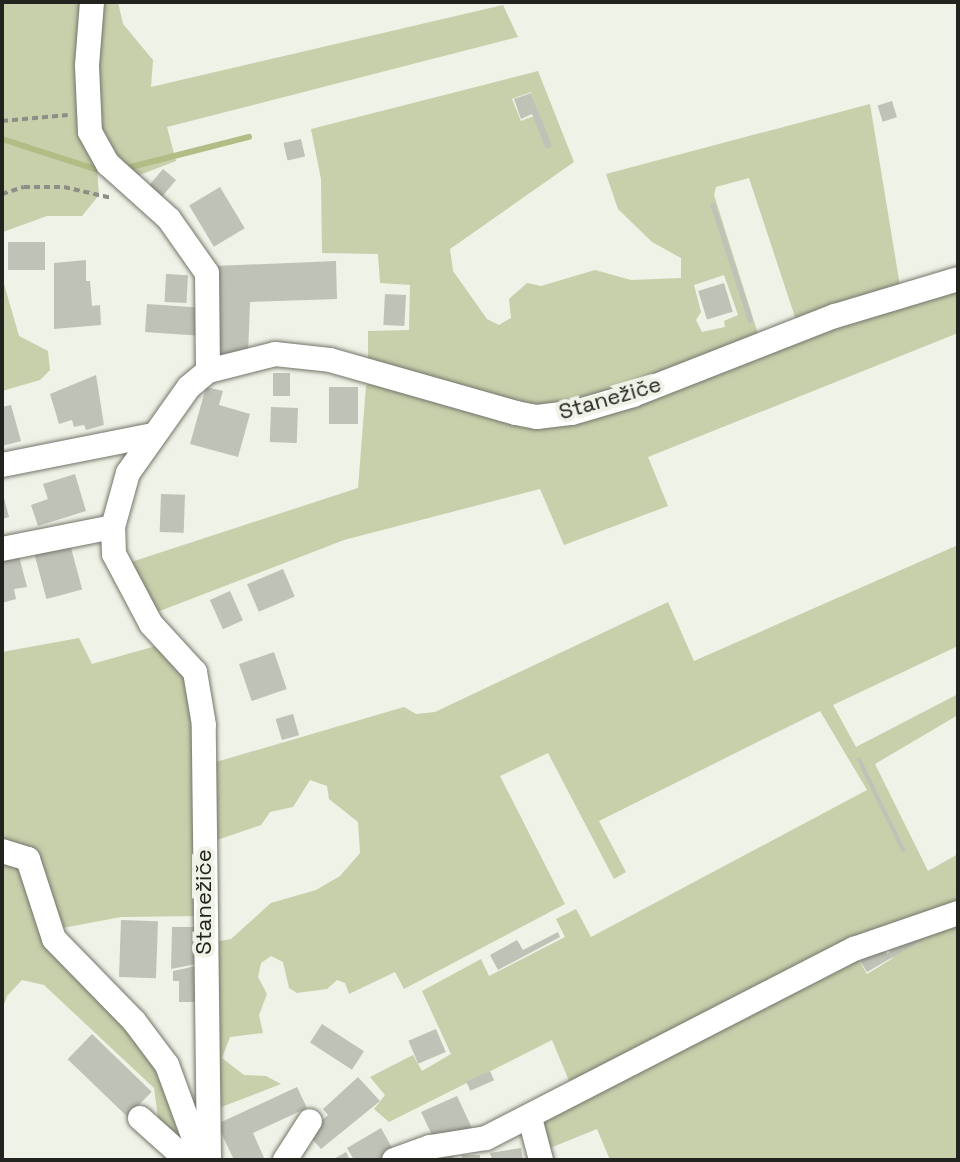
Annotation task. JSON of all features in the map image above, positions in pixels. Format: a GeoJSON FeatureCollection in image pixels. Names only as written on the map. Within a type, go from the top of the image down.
{"type":"FeatureCollection","features":[{"type":"Feature","properties":{"kind":"street"},"geometry":{"type":"LineString","coordinates":[[92,2],[87,113],[97,149],[113,170],[169,219],[207,273],[208,371]]}},
{"type":"Feature","properties":{"kind":"street","name":"Stanežiče"},"geometry":{"type":"LineString","coordinates":[[209,1160],[204,725],[195,672],[151,624],[129,589],[114,554],[113,527],[128,473],[149,436],[208,371],[275,354],[330,360],[537,417],[633,395],[835,316],[958,279]]}},
{"type":"Feature","properties":{"kind":"street"},"geometry":{"type":"LineString","coordinates":[[2,465],[149,436]]}},
{"type":"Feature","properties":{"kind":"street"},"geometry":{"type":"LineString","coordinates":[[2,549],[113,527]]}},
{"type":"Feature","properties":{"kind":"street"},"geometry":{"type":"LineString","coordinates":[[2,851],[28,859],[54,939],[134,1021],[167,1065],[202,1160]]}},
{"type":"Feature","properties":{"kind":"street"},"geometry":{"type":"LineString","coordinates":[[394,1160],[430,1147],[486,1138],[854,949],[958,913]]}},
{"type":"Feature","properties":{"kind":"street"},"geometry":{"type":"LineString","coordinates":[[140,1118],[187,1160]]}},
{"type":"Feature","properties":{"kind":"street"},"geometry":{"type":"LineString","coordinates":[[530,1118],[541,1160]]}},
{"type":"Feature","properties":{"kind":"street"},"geometry":{"type":"LineString","coordinates":[[285,1160],[310,1121]]}},
{"type":"Feature","properties":{"kind":"path"},"geometry":{"type":"LineString","coordinates":[[2,121],[87,113]]}},
{"type":"Feature","properties":{"kind":"path"},"geometry":{"type":"LineString","coordinates":[[2,194],[24,187],[64,187],[86,195],[142,196]]}},
{"type":"Feature","properties":{"kind":"green space"},"geometry":{"type":"Polygon","coordinates":[[[2,2],[84,2],[99,195],[82,216],[47,216],[3,232],[2,254],[2,2]]]}},
{"type":"Feature","properties":{"kind":"green space"},"geometry":{"type":"Polygon","coordinates":[[[98,2],[118,2],[123,24],[153,60],[151,87],[503,5],[518,37],[167,127],[176,161],[129,179],[103,147],[93,92],[98,2]]]}},
{"type":"Feature","properties":{"kind":"green space"},"geometry":{"type":"Polygon","coordinates":[[[538,71],[574,162],[450,249],[453,271],[487,319],[499,325],[511,318],[509,299],[527,283],[541,286],[595,270],[631,280],[681,278],[681,258],[652,242],[618,209],[606,174],[870,104],[901,292],[798,326],[749,178],[716,187],[714,195],[760,340],[620,395],[536,412],[368,363],[368,331],[409,330],[410,285],[380,283],[378,254],[322,253],[321,179],[311,129],[538,71]],[[531,92],[512,99],[521,121],[539,114],[531,92]],[[724,275],[694,285],[701,312],[696,320],[702,332],[725,327],[724,321],[738,315],[724,275]]]}},
{"type":"Feature","properties":{"kind":"green space"},"geometry":{"type":"Polygon","coordinates":[[[2,277],[19,336],[48,351],[50,370],[40,380],[2,391],[2,277]]]}},
{"type":"Feature","properties":{"kind":"green space"},"geometry":{"type":"Polygon","coordinates":[[[958,285],[958,333],[648,457],[668,506],[564,545],[540,489],[344,540],[152,614],[122,565],[358,488],[366,386],[373,380],[531,421],[958,285]]]}},
{"type":"Feature","properties":{"kind":"green space"},"geometry":{"type":"Polygon","coordinates":[[[958,545],[958,646],[833,705],[856,747],[958,694],[958,715],[875,764],[928,871],[958,854],[958,908],[572,1088],[552,1040],[389,1122],[374,1109],[385,1095],[370,1077],[413,1055],[422,1071],[451,1054],[422,991],[481,959],[489,976],[565,937],[556,919],[576,909],[591,937],[867,790],[820,711],[599,821],[626,872],[614,879],[548,753],[500,776],[565,904],[404,989],[395,972],[349,994],[345,983],[337,980],[327,989],[297,993],[289,988],[283,962],[271,956],[261,963],[258,977],[267,994],[259,1015],[263,1033],[230,1037],[222,1058],[244,1075],[266,1076],[281,1084],[211,1111],[210,943],[231,939],[271,903],[316,890],[340,876],[360,853],[358,822],[329,799],[327,786],[310,780],[293,807],[270,812],[261,825],[211,842],[216,762],[404,707],[416,714],[435,712],[668,602],[694,661],[958,545]]]}},
{"type":"Feature","properties":{"kind":"green space"},"geometry":{"type":"Polygon","coordinates":[[[79,638],[92,664],[163,644],[187,678],[193,696],[197,916],[121,917],[52,930],[47,892],[2,842],[2,652],[79,638]]]}},
{"type":"Feature","properties":{"kind":"green space"},"geometry":{"type":"Polygon","coordinates":[[[2,856],[20,862],[43,935],[158,1061],[178,1132],[160,1132],[154,1088],[44,985],[22,980],[7,996],[2,1011],[2,856]]]}},
{"type":"Feature","properties":{"kind":"green space"},"geometry":{"type":"Polygon","coordinates":[[[958,917],[958,1160],[610,1160],[597,1129],[545,1150],[538,1120],[856,955],[867,974],[893,958],[884,942],[958,917]]]}},
{"type":"Feature","properties":{"kind":"building"},"geometry":{"type":"Polygon","coordinates":[[[531,93],[552,146],[546,149],[532,114],[521,119],[514,99],[531,93]]]}},
{"type":"Feature","properties":{"kind":"building"},"geometry":{"type":"Polygon","coordinates":[[[892,101],[897,117],[883,122],[878,105],[892,101]]]}},
{"type":"Feature","properties":{"kind":"building"},"geometry":{"type":"Polygon","coordinates":[[[301,139],[305,157],[288,161],[283,143],[301,139]]]}},
{"type":"Feature","properties":{"kind":"building"},"geometry":{"type":"Polygon","coordinates":[[[163,169],[176,180],[161,198],[148,187],[163,169]]]}},
{"type":"Feature","properties":{"kind":"building"},"geometry":{"type":"Polygon","coordinates":[[[220,187],[245,228],[214,247],[189,206],[220,187]]]}},
{"type":"Feature","properties":{"kind":"building"},"geometry":{"type":"Polygon","coordinates":[[[715,203],[754,322],[749,323],[710,205],[715,203]]]}},
{"type":"Feature","properties":{"kind":"building"},"geometry":{"type":"Polygon","coordinates":[[[8,242],[45,242],[45,270],[8,270],[8,242]]]}},
{"type":"Feature","properties":{"kind":"building"},"geometry":{"type":"Polygon","coordinates":[[[86,260],[86,281],[90,281],[92,306],[100,305],[101,325],[54,329],[54,263],[86,260]]]}},
{"type":"Feature","properties":{"kind":"building"},"geometry":{"type":"Polygon","coordinates":[[[336,261],[337,299],[250,302],[248,356],[213,354],[215,266],[336,261]]]}},
{"type":"Feature","properties":{"kind":"building"},"geometry":{"type":"Polygon","coordinates":[[[166,274],[188,275],[187,303],[165,302],[166,274]]]}},
{"type":"Feature","properties":{"kind":"building"},"geometry":{"type":"Polygon","coordinates":[[[724,283],[733,312],[707,320],[698,291],[724,283]]]}},
{"type":"Feature","properties":{"kind":"building"},"geometry":{"type":"Polygon","coordinates":[[[385,294],[406,295],[404,326],[383,325],[385,294]]]}},
{"type":"Feature","properties":{"kind":"building"},"geometry":{"type":"Polygon","coordinates":[[[147,304],[202,308],[200,336],[145,332],[147,304]]]}},
{"type":"Feature","properties":{"kind":"building"},"geometry":{"type":"Polygon","coordinates":[[[273,373],[290,373],[290,396],[273,396],[273,373]]]}},
{"type":"Feature","properties":{"kind":"building"},"geometry":{"type":"Polygon","coordinates":[[[96,375],[104,425],[86,430],[84,425],[74,427],[72,420],[59,424],[50,394],[96,375]]]}},
{"type":"Feature","properties":{"kind":"building"},"geometry":{"type":"Polygon","coordinates":[[[206,387],[223,391],[219,405],[250,414],[238,457],[190,444],[206,387]]]}},
{"type":"Feature","properties":{"kind":"building"},"geometry":{"type":"Polygon","coordinates":[[[329,387],[358,387],[358,424],[329,424],[329,387]]]}},
{"type":"Feature","properties":{"kind":"building"},"geometry":{"type":"Polygon","coordinates":[[[11,405],[21,441],[2,446],[2,407],[11,405]]]}},
{"type":"Feature","properties":{"kind":"building"},"geometry":{"type":"Polygon","coordinates":[[[271,407],[298,408],[297,443],[270,442],[271,407]]]}},
{"type":"Feature","properties":{"kind":"building"},"geometry":{"type":"Polygon","coordinates":[[[75,474],[86,511],[38,526],[31,505],[48,499],[43,484],[75,474]]]}},
{"type":"Feature","properties":{"kind":"building"},"geometry":{"type":"Polygon","coordinates":[[[2,490],[9,517],[2,519],[2,490]]]}},
{"type":"Feature","properties":{"kind":"building"},"geometry":{"type":"Polygon","coordinates":[[[161,494],[185,495],[184,533],[160,532],[161,494]]]}},
{"type":"Feature","properties":{"kind":"building"},"geometry":{"type":"Polygon","coordinates":[[[70,544],[82,589],[46,599],[34,554],[70,544]]]}},
{"type":"Feature","properties":{"kind":"building"},"geometry":{"type":"Polygon","coordinates":[[[19,556],[27,587],[14,589],[16,599],[2,603],[2,560],[19,556]]]}},
{"type":"Feature","properties":{"kind":"building"},"geometry":{"type":"Polygon","coordinates":[[[283,569],[295,597],[259,612],[247,584],[283,569]]]}},
{"type":"Feature","properties":{"kind":"building"},"geometry":{"type":"Polygon","coordinates":[[[230,591],[243,620],[223,629],[210,600],[230,591]]]}},
{"type":"Feature","properties":{"kind":"building"},"geometry":{"type":"Polygon","coordinates":[[[274,652],[287,689],[252,701],[239,664],[274,652]]]}},
{"type":"Feature","properties":{"kind":"building"},"geometry":{"type":"Polygon","coordinates":[[[293,714],[299,735],[282,740],[276,719],[293,714]]]}},
{"type":"Feature","properties":{"kind":"building"},"geometry":{"type":"Polygon","coordinates":[[[860,757],[906,850],[902,852],[856,759],[860,757]]]}},
{"type":"Feature","properties":{"kind":"building"},"geometry":{"type":"Polygon","coordinates":[[[121,920],[158,921],[156,978],[119,977],[121,920]]]}},
{"type":"Feature","properties":{"kind":"building"},"geometry":{"type":"Polygon","coordinates":[[[172,927],[196,927],[196,964],[171,969],[172,927]]]}},
{"type":"Feature","properties":{"kind":"building"},"geometry":{"type":"Polygon","coordinates":[[[933,927],[936,932],[867,972],[860,961],[883,948],[887,954],[933,927]]]}},
{"type":"Feature","properties":{"kind":"building"},"geometry":{"type":"Polygon","coordinates":[[[558,932],[560,937],[498,970],[490,955],[517,940],[523,950],[558,932]]]}},
{"type":"Feature","properties":{"kind":"building"},"geometry":{"type":"Polygon","coordinates":[[[196,966],[195,1002],[179,1002],[179,981],[173,981],[173,971],[196,966]]]}},
{"type":"Feature","properties":{"kind":"building"},"geometry":{"type":"Polygon","coordinates":[[[322,1024],[364,1051],[352,1070],[310,1042],[322,1024]]]}},
{"type":"Feature","properties":{"kind":"building"},"geometry":{"type":"Polygon","coordinates":[[[436,1029],[446,1052],[418,1064],[408,1041],[436,1029]]]}},
{"type":"Feature","properties":{"kind":"building"},"geometry":{"type":"Polygon","coordinates":[[[92,1034],[152,1092],[127,1117],[68,1059],[92,1034]]]}},
{"type":"Feature","properties":{"kind":"building"},"geometry":{"type":"Polygon","coordinates":[[[490,1071],[494,1080],[470,1091],[466,1082],[490,1071]]]}},
{"type":"Feature","properties":{"kind":"building"},"geometry":{"type":"Polygon","coordinates":[[[358,1077],[380,1101],[321,1149],[307,1133],[328,1115],[323,1109],[358,1077]]]}},
{"type":"Feature","properties":{"kind":"building"},"geometry":{"type":"Polygon","coordinates":[[[297,1087],[307,1108],[253,1133],[265,1160],[234,1160],[217,1124],[297,1087]]]}},
{"type":"Feature","properties":{"kind":"building"},"geometry":{"type":"Polygon","coordinates":[[[457,1096],[472,1128],[433,1137],[421,1112],[457,1096]]]}},
{"type":"Feature","properties":{"kind":"building"},"geometry":{"type":"Polygon","coordinates":[[[381,1128],[395,1153],[383,1160],[354,1160],[347,1148],[381,1128]]]}},
{"type":"Feature","properties":{"kind":"building"},"geometry":{"type":"Polygon","coordinates":[[[521,1148],[523,1160],[492,1160],[490,1153],[521,1148]]]}},
{"type":"Feature","properties":{"kind":"building"},"geometry":{"type":"Polygon","coordinates":[[[346,1152],[350,1160],[332,1160],[346,1152]]]}},
{"type":"Feature","properties":{"kind":"building"},"geometry":{"type":"Polygon","coordinates":[[[453,1152],[454,1160],[429,1160],[453,1152]]]}},
{"type":"Feature","properties":{"kind":"building"},"geometry":{"type":"Polygon","coordinates":[[[462,1155],[480,1155],[480,1160],[462,1160],[462,1155]]]}},
{"type":"Feature","properties":{"kind":"waterway"},"geometry":{"type":"LineString","coordinates":[[123,169],[249,137]]}},
{"type":"Feature","properties":{"kind":"waterway"},"geometry":{"type":"LineString","coordinates":[[2,139],[104,172]]}}]}
